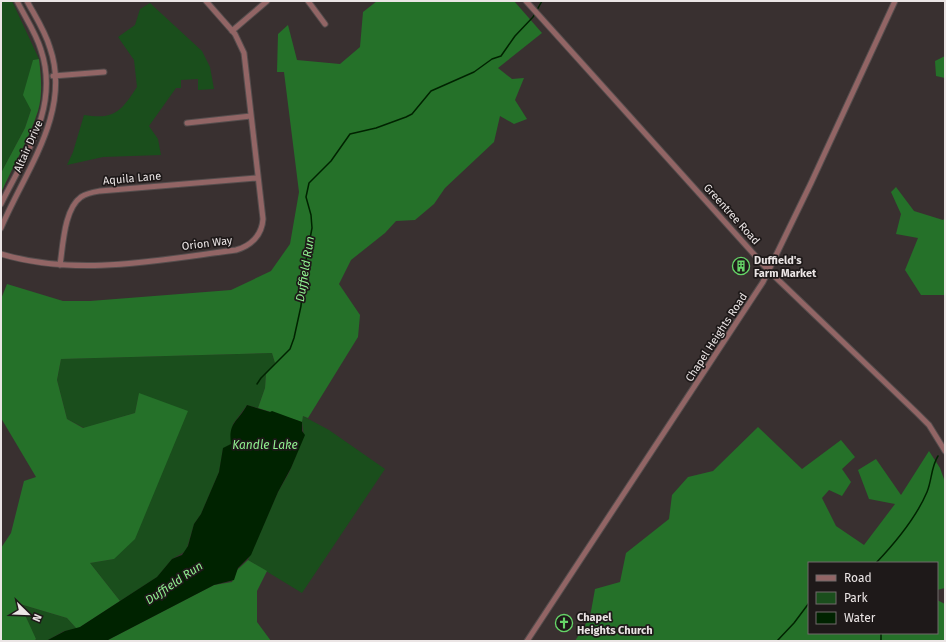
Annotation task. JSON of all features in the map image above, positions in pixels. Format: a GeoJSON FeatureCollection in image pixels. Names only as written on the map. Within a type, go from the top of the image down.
{"type":"FeatureCollection","features":[{"type":"Feature","properties":{"kind":"street","name":"Altair Drive"},"geometry":{"type":"LineString","coordinates":[[1,204],[39,127],[46,101],[47,77],[39,43],[16,1]]}},
{"type":"Feature","properties":{"kind":"street","name":"Orion Way"},"geometry":{"type":"LineString","coordinates":[[1,254],[21,260],[60,265],[84,266],[124,263],[236,250],[248,246],[257,236],[262,225],[244,52],[239,40],[206,1]]}},
{"type":"Feature","properties":{"kind":"street"},"geometry":{"type":"LineString","coordinates":[[232,31],[267,1]]}},
{"type":"Feature","properties":{"kind":"street"},"geometry":{"type":"LineString","coordinates":[[308,1],[325,24]]}},
{"type":"Feature","properties":{"kind":"street","name":"Greentree Road"},"geometry":{"type":"LineString","coordinates":[[526,1],[769,271],[929,425],[945,451]]}},
{"type":"Feature","properties":{"kind":"street","name":"Chapel Heights Road"},"geometry":{"type":"LineString","coordinates":[[527,641],[720,350],[769,271],[895,1]]}},
{"type":"Feature","properties":{"kind":"street","name":"Altair Drive"},"geometry":{"type":"LineString","coordinates":[[1,228],[47,132],[54,102],[55,76],[50,48],[28,3]]}},
{"type":"Feature","properties":{"kind":"street"},"geometry":{"type":"LineString","coordinates":[[21,9],[28,3]]}},
{"type":"Feature","properties":{"kind":"street"},"geometry":{"type":"LineString","coordinates":[[47,77],[104,72]]}},
{"type":"Feature","properties":{"kind":"street"},"geometry":{"type":"LineString","coordinates":[[188,123],[251,116]]}},
{"type":"Feature","properties":{"kind":"street","name":"Aquila Lane"},"geometry":{"type":"LineString","coordinates":[[60,265],[63,238],[69,216],[76,202],[87,194],[100,191],[257,178]]}},
{"type":"Feature","properties":{"kind":"green space"},"geometry":{"type":"Polygon","coordinates":[[[1,1],[12,1],[39,59],[33,60],[31,110],[25,128],[1,173],[1,1]]]}},
{"type":"Feature","properties":{"kind":"green space"},"geometry":{"type":"Polygon","coordinates":[[[377,1],[514,1],[542,33],[498,68],[512,79],[524,78],[515,100],[527,119],[514,124],[500,116],[494,142],[445,188],[434,204],[415,220],[396,221],[385,233],[351,260],[339,284],[360,315],[358,337],[308,418],[303,416],[302,422],[258,408],[265,388],[266,374],[275,363],[272,353],[61,359],[57,380],[67,419],[83,428],[135,413],[139,393],[188,411],[135,539],[114,559],[90,563],[120,601],[77,629],[67,618],[20,604],[36,639],[34,641],[1,641],[1,548],[11,533],[24,481],[36,477],[1,418],[1,299],[7,284],[63,301],[90,301],[231,290],[271,271],[290,244],[299,192],[284,72],[277,72],[278,34],[288,25],[297,60],[340,64],[360,47],[363,12],[377,1]]]}},
{"type":"Feature","properties":{"kind":"green space"},"geometry":{"type":"Polygon","coordinates":[[[150,3],[202,51],[210,67],[214,89],[198,90],[198,79],[181,80],[181,88],[176,88],[149,126],[158,139],[161,155],[103,157],[67,165],[73,152],[84,115],[103,116],[116,112],[121,108],[137,87],[134,60],[118,37],[135,25],[140,9],[150,3]]]}},
{"type":"Feature","properties":{"kind":"green space"},"geometry":{"type":"Polygon","coordinates":[[[945,56],[945,78],[936,76],[935,61],[945,56]]]}},
{"type":"Feature","properties":{"kind":"green space"},"geometry":{"type":"Polygon","coordinates":[[[39,59],[41,78],[40,105],[26,142],[1,193],[1,173],[25,128],[31,110],[23,95],[33,60],[39,59]]]}},
{"type":"Feature","properties":{"kind":"green space"},"geometry":{"type":"Polygon","coordinates":[[[896,187],[914,211],[943,220],[945,218],[945,295],[921,295],[905,270],[918,238],[896,234],[901,214],[891,192],[896,187]]]}},
{"type":"Feature","properties":{"kind":"green space"},"geometry":{"type":"Polygon","coordinates":[[[272,353],[275,363],[266,374],[265,388],[258,408],[247,405],[233,424],[231,444],[223,449],[219,472],[201,514],[194,524],[186,551],[172,559],[157,577],[120,601],[90,563],[114,559],[139,393],[135,413],[84,428],[67,419],[57,380],[61,359],[272,353]]]}},
{"type":"Feature","properties":{"kind":"green space"},"geometry":{"type":"Polygon","coordinates":[[[303,416],[329,430],[385,469],[302,593],[248,560],[278,492],[289,473],[304,436],[302,422],[303,416]]]}},
{"type":"Feature","properties":{"kind":"green space"},"geometry":{"type":"Polygon","coordinates":[[[758,427],[802,469],[841,440],[855,457],[842,469],[851,482],[842,496],[829,490],[822,498],[836,526],[864,545],[895,504],[869,499],[858,470],[876,459],[901,495],[929,451],[940,468],[945,482],[945,588],[938,590],[938,562],[808,562],[808,634],[938,634],[938,600],[945,604],[945,641],[575,641],[590,617],[595,589],[620,582],[626,553],[669,519],[672,495],[688,477],[713,471],[758,427]]]}},
{"type":"Feature","properties":{"kind":"green space"},"geometry":{"type":"Polygon","coordinates":[[[248,560],[267,571],[257,591],[257,622],[271,641],[106,641],[214,585],[232,582],[236,571],[248,560]]]}},
{"type":"Feature","properties":{"kind":"green space"},"geometry":{"type":"Polygon","coordinates":[[[20,604],[67,618],[77,629],[64,631],[46,641],[34,641],[36,640],[20,604]]]}},
{"type":"Feature","properties":{"kind":"water","name":"Kandle Lake"},"geometry":{"type":"Polygon","coordinates":[[[247,405],[270,412],[272,411],[302,422],[302,431],[305,435],[291,468],[278,492],[251,555],[238,568],[234,580],[214,585],[106,641],[46,641],[65,631],[80,627],[157,577],[172,559],[182,555],[188,546],[194,524],[201,514],[219,472],[223,448],[231,444],[230,437],[232,426],[247,405]]]}},
{"type":"Feature","properties":{"kind":"waterway","name":"Duffield Run"},"geometry":{"type":"LineString","coordinates":[[257,384],[261,378],[290,349],[294,338],[301,306],[304,271],[312,228],[311,215],[306,197],[309,183],[331,161],[350,134],[376,128],[412,114],[431,91],[474,72],[492,59],[501,56],[515,36],[533,17],[542,1]]}},
{"type":"Feature","properties":{"kind":"waterway"},"geometry":{"type":"LineString","coordinates":[[877,562],[898,539],[917,511],[927,492],[938,456]]}},
{"type":"Feature","properties":{"kind":"waterway"},"geometry":{"type":"LineString","coordinates":[[777,641],[794,623],[808,604]]}},
{"type":"Feature","properties":{"kind":"waterway"},"geometry":{"type":"LineString","coordinates":[[881,634],[881,641]]}},
{"type":"Feature","properties":{"kind":"place","name":"Duffield's Farm Market"},"geometry":{"type":"Point","coordinates":[741,266]}},
{"type":"Feature","properties":{"kind":"place","name":"Chapel Heights Church"},"geometry":{"type":"Point","coordinates":[564,623]}}]}
